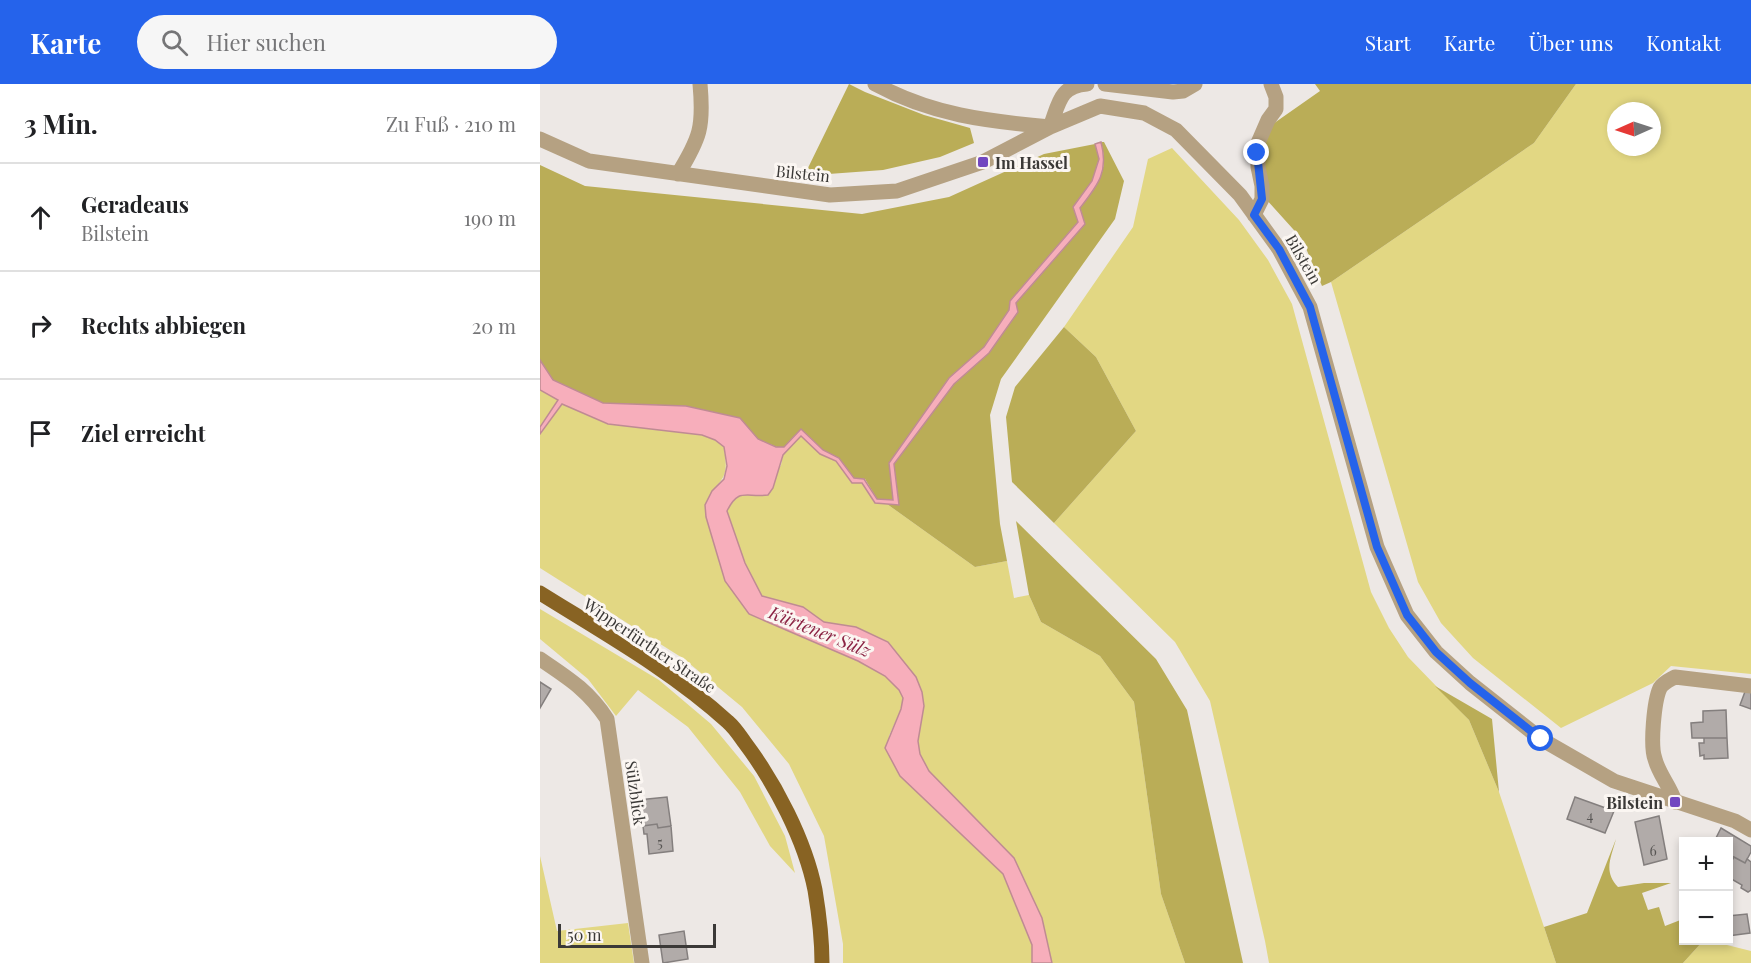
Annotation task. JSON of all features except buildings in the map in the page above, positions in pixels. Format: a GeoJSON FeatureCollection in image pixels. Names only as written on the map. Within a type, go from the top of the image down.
{"type":"FeatureCollection","features":[{"type":"Feature","properties":{"kind":"main road","name":"Wipperfürther Straße"},"geometry":{"type":"LineString","coordinates":[[540,593],[610,636],[688,689],[730,723],[760,763],[801,845],[815,889],[822,963]]}},
{"type":"Feature","properties":{"kind":"street"},"geometry":{"type":"LineString","coordinates":[[678,174],[696,144],[702,120],[700,84]]}},
{"type":"Feature","properties":{"kind":"street"},"geometry":{"type":"LineString","coordinates":[[874,84],[900,98],[945,113],[989,121],[1050,127],[1064,92],[1074,85],[1087,84]]}},
{"type":"Feature","properties":{"kind":"street"},"geometry":{"type":"LineString","coordinates":[[1105,84],[1173,92],[1183,91],[1195,84]]}},
{"type":"Feature","properties":{"kind":"street"},"geometry":{"type":"LineString","coordinates":[[1254,215],[1262,199],[1258,143],[1268,120],[1276,109],[1276,97],[1271,84]]}},
{"type":"Feature","properties":{"kind":"street","name":"Bilstein"},"geometry":{"type":"LineString","coordinates":[[540,139],[589,161],[830,195],[897,191],[983,162],[1050,127],[1100,106],[1144,113],[1176,130],[1240,195],[1279,249],[1310,307],[1377,547],[1407,615],[1436,652],[1470,683],[1541,739],[1614,781],[1735,821],[1751,830]]}},
{"type":"Feature","properties":{"kind":"street","name":"Sülzblick"},"geometry":{"type":"LineString","coordinates":[[540,659],[595,700],[607,719],[642,963]]}},
{"type":"Feature","properties":{"kind":"street"},"geometry":{"type":"LineString","coordinates":[[1675,802],[1672,791],[1654,759],[1652,744],[1660,689],[1667,681],[1676,677],[1751,686]]}},
{"type":"Feature","properties":{"kind":"shaded area"},"geometry":{"type":"Polygon","coordinates":[[[849,84],[924,115],[970,128],[974,143],[940,157],[883,170],[805,174],[849,84]]]}},
{"type":"Feature","properties":{"kind":"shaded area"},"geometry":{"type":"Polygon","coordinates":[[[1315,84],[1576,84],[1534,143],[1322,286],[1302,239],[1265,198],[1261,159],[1270,126],[1320,91],[1315,84]]]}},
{"type":"Feature","properties":{"kind":"shaded area"},"geometry":{"type":"Polygon","coordinates":[[[1576,84],[1751,84],[1751,674],[1671,666],[1653,683],[1561,728],[1473,658],[1441,623],[1418,582],[1331,282],[1534,143],[1576,84]]]}},
{"type":"Feature","properties":{"kind":"shaded area"},"geometry":{"type":"Polygon","coordinates":[[[1101,142],[1104,142],[1124,181],[1115,219],[1001,379],[990,415],[1000,524],[1007,561],[975,567],[887,504],[899,505],[894,464],[954,384],[989,353],[1016,303],[1085,224],[1080,208],[1097,185],[1103,170],[1101,142]]]}},
{"type":"Feature","properties":{"kind":"shaded area"},"geometry":{"type":"Polygon","coordinates":[[[1095,144],[1099,159],[1092,181],[1073,207],[1078,222],[1010,301],[1009,310],[984,347],[949,378],[889,463],[894,500],[877,499],[865,479],[854,478],[839,458],[823,450],[801,429],[784,447],[777,447],[757,439],[740,418],[686,406],[603,403],[553,380],[540,360],[540,165],[585,186],[862,214],[949,197],[1044,154],[1095,144]]]}},
{"type":"Feature","properties":{"kind":"shaded area"},"geometry":{"type":"Polygon","coordinates":[[[1172,148],[1239,220],[1268,260],[1292,304],[1371,592],[1389,628],[1408,657],[1469,720],[1499,792],[1556,963],[1269,963],[1210,701],[1175,642],[1054,523],[1136,431],[1096,357],[1064,327],[1133,227],[1148,159],[1172,148]]]}},
{"type":"Feature","properties":{"kind":"shaded area"},"geometry":{"type":"Polygon","coordinates":[[[1064,327],[1096,357],[1136,431],[1054,523],[1012,482],[1006,417],[1015,387],[1064,327]]]}},
{"type":"Feature","properties":{"kind":"shaded area"},"geometry":{"type":"Polygon","coordinates":[[[540,390],[559,400],[540,427],[540,390]]]}},
{"type":"Feature","properties":{"kind":"shaded area"},"geometry":{"type":"Polygon","coordinates":[[[562,404],[608,424],[702,435],[715,440],[724,447],[726,461],[724,476],[712,491],[749,614],[858,661],[885,676],[899,690],[903,698],[901,709],[889,736],[900,776],[1003,874],[1032,945],[1032,963],[843,963],[843,944],[824,836],[789,764],[742,707],[684,659],[540,568],[540,434],[562,404]]]}},
{"type":"Feature","properties":{"kind":"shaded area"},"geometry":{"type":"Polygon","coordinates":[[[801,436],[820,454],[836,461],[852,483],[862,483],[875,503],[887,504],[975,567],[1007,561],[1014,598],[1029,595],[1041,622],[1100,656],[1134,702],[1161,894],[1185,963],[1052,963],[1042,918],[929,771],[920,754],[918,741],[924,706],[916,677],[888,642],[856,627],[824,622],[803,607],[762,596],[745,563],[727,511],[740,496],[761,496],[781,465],[783,455],[801,436]]]}},
{"type":"Feature","properties":{"kind":"shaded area"},"geometry":{"type":"Polygon","coordinates":[[[1016,521],[1156,659],[1187,710],[1243,963],[1185,963],[1161,894],[1134,702],[1100,656],[1041,622],[1029,595],[1016,521]]]}},
{"type":"Feature","properties":{"kind":"shaded area"},"geometry":{"type":"Polygon","coordinates":[[[540,609],[659,680],[711,724],[754,776],[785,836],[795,873],[770,846],[740,792],[688,727],[638,690],[616,716],[588,679],[540,639],[540,609]]]}},
{"type":"Feature","properties":{"kind":"shaded area"},"geometry":{"type":"Polygon","coordinates":[[[1435,686],[1492,719],[1499,792],[1469,720],[1435,686]]]}},
{"type":"Feature","properties":{"kind":"shaded area"},"geometry":{"type":"Polygon","coordinates":[[[1616,839],[1609,870],[1613,881],[1618,887],[1644,883],[1671,883],[1642,893],[1648,910],[1659,907],[1665,926],[1679,921],[1679,945],[1699,945],[1683,963],[1556,963],[1544,927],[1587,913],[1616,839]]]}},
{"type":"Feature","properties":{"kind":"shaded area"},"geometry":{"type":"Polygon","coordinates":[[[540,856],[557,931],[628,923],[634,963],[540,963],[540,856]]]}},
{"type":"Feature","properties":{"kind":"shaded area"},"geometry":{"type":"Polygon","coordinates":[[[1699,945],[1727,945],[1751,951],[1751,963],[1683,963],[1699,945]]]}},
{"type":"Feature","properties":{"kind":"water","name":"Kürtener Sülz"},"geometry":{"type":"Polygon","coordinates":[[[1101,142],[1103,170],[1097,185],[1080,208],[1085,224],[1016,303],[1018,312],[989,353],[954,384],[894,464],[899,505],[875,503],[862,483],[852,483],[836,461],[820,454],[801,436],[783,455],[773,488],[768,495],[739,496],[727,511],[745,563],[762,596],[803,607],[824,622],[856,627],[888,642],[916,677],[924,706],[918,741],[920,754],[929,771],[1014,858],[1042,918],[1052,963],[1032,963],[1032,945],[1003,874],[900,776],[885,748],[901,709],[903,698],[899,690],[885,676],[858,661],[749,614],[725,581],[706,517],[705,505],[712,491],[724,479],[727,466],[724,447],[715,440],[702,435],[608,424],[562,404],[540,434],[540,427],[558,400],[540,390],[540,360],[553,380],[603,403],[686,406],[740,418],[758,439],[776,447],[784,447],[801,429],[823,450],[839,458],[854,478],[864,479],[877,499],[893,500],[889,463],[949,378],[984,347],[1009,310],[1010,301],[1078,222],[1073,207],[1092,181],[1099,159],[1095,144],[1101,142]]]}},
{"type":"Feature","properties":{"kind":"place","name":"Im Hassel"},"geometry":{"type":"Point","coordinates":[983,162]}},
{"type":"Feature","properties":{"kind":"place","name":"Bilstein"},"geometry":{"type":"Point","coordinates":[1675,802]}},
{"type":"Feature","properties":{"kind":"route"},"geometry":{"type":"LineString","coordinates":[[1257,153],[1262,199],[1254,215],[1279,249],[1310,307],[1377,547],[1407,615],[1436,652],[1470,683],[1541,739]]}}]}
